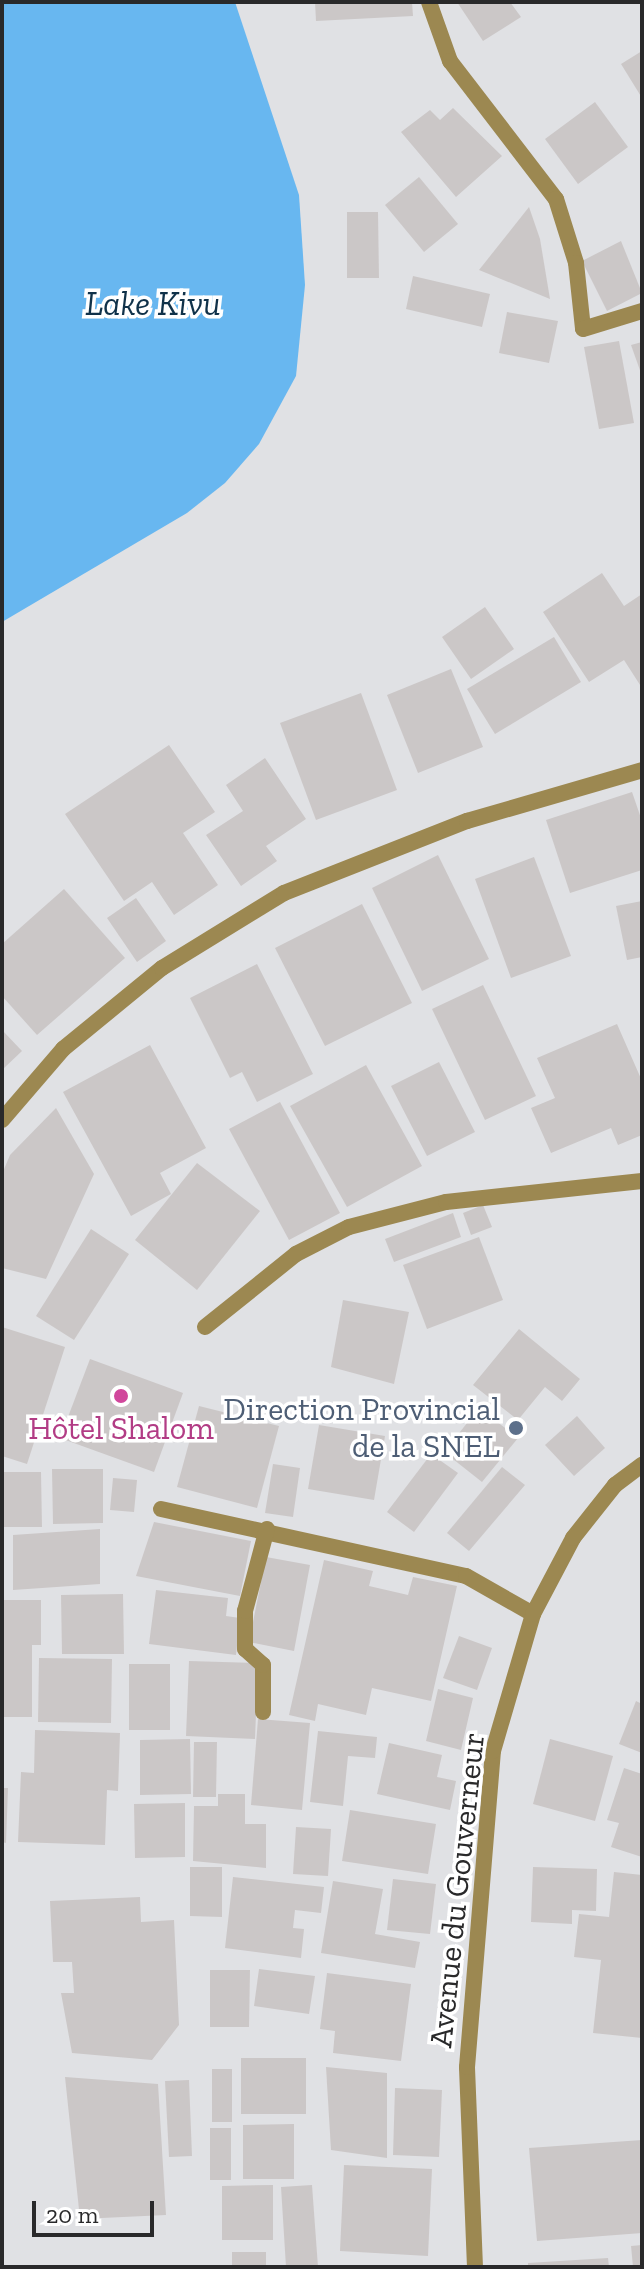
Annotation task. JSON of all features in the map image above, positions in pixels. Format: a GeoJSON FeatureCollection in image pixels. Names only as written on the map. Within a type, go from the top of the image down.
{"type":"FeatureCollection","features":[{"type":"Feature","properties":{"kind":"street"},"geometry":{"type":"LineString","coordinates":[[429,2],[450,61],[556,199],[576,263],[583,329],[642,311]]}},
{"type":"Feature","properties":{"kind":"street"},"geometry":{"type":"LineString","coordinates":[[2,1120],[63,1049],[149,978],[284,893],[467,821],[642,770]]}},
{"type":"Feature","properties":{"kind":"street"},"geometry":{"type":"LineString","coordinates":[[205,1327],[296,1254],[349,1227],[446,1202],[642,1181]]}},
{"type":"Feature","properties":{"kind":"street","name":"Avenue du Gouverneur"},"geometry":{"type":"LineString","coordinates":[[475,2267],[467,2067],[477,1893],[493,1751],[533,1614],[573,1538],[615,1485],[642,1465]]}},
{"type":"Feature","properties":{"kind":"street"},"geometry":{"type":"LineString","coordinates":[[161,1509],[267,1529],[466,1576],[533,1614]]}},
{"type":"Feature","properties":{"kind":"street"},"geometry":{"type":"LineString","coordinates":[[263,1712],[263,1665],[245,1649],[245,1611],[267,1529]]}},
{"type":"Feature","properties":{"kind":"water","name":"Lake Kivu"},"geometry":{"type":"Polygon","coordinates":[[[2,2],[235,2],[299,195],[305,285],[296,376],[259,444],[225,483],[187,513],[2,622],[2,2]]]}},
{"type":"Feature","properties":{"kind":"building"},"geometry":{"type":"Polygon","coordinates":[[[315,2],[412,2],[413,16],[316,21],[315,2]]]}},
{"type":"Feature","properties":{"kind":"building"},"geometry":{"type":"Polygon","coordinates":[[[457,2],[510,2],[521,17],[483,41],[457,2]]]}},
{"type":"Feature","properties":{"kind":"building"},"geometry":{"type":"Polygon","coordinates":[[[642,51],[642,98],[621,64],[642,51]]]}},
{"type":"Feature","properties":{"kind":"building"},"geometry":{"type":"Polygon","coordinates":[[[595,102],[628,147],[578,184],[545,139],[595,102]]]}},
{"type":"Feature","properties":{"kind":"building"},"geometry":{"type":"Polygon","coordinates":[[[453,108],[502,156],[456,197],[401,132],[430,110],[440,120],[453,108]]]}},
{"type":"Feature","properties":{"kind":"building"},"geometry":{"type":"Polygon","coordinates":[[[419,177],[458,224],[424,252],[385,205],[419,177]]]}},
{"type":"Feature","properties":{"kind":"building"},"geometry":{"type":"Polygon","coordinates":[[[529,207],[540,239],[550,299],[479,270],[529,207]]]}},
{"type":"Feature","properties":{"kind":"building"},"geometry":{"type":"Polygon","coordinates":[[[347,212],[378,212],[379,278],[347,278],[347,212]]]}},
{"type":"Feature","properties":{"kind":"building"},"geometry":{"type":"Polygon","coordinates":[[[621,241],[642,293],[607,311],[582,261],[621,241]]]}},
{"type":"Feature","properties":{"kind":"building"},"geometry":{"type":"Polygon","coordinates":[[[413,276],[490,294],[482,327],[406,309],[413,276]]]}},
{"type":"Feature","properties":{"kind":"building"},"geometry":{"type":"Polygon","coordinates":[[[507,312],[558,321],[549,363],[499,353],[507,312]]]}},
{"type":"Feature","properties":{"kind":"building"},"geometry":{"type":"Polygon","coordinates":[[[619,341],[634,423],[599,429],[584,347],[619,341]]]}},
{"type":"Feature","properties":{"kind":"building"},"geometry":{"type":"Polygon","coordinates":[[[642,342],[642,376],[631,345],[642,342]]]}},
{"type":"Feature","properties":{"kind":"building"},"geometry":{"type":"Polygon","coordinates":[[[602,573],[624,606],[642,594],[642,688],[624,660],[589,682],[543,612],[602,573]]]}},
{"type":"Feature","properties":{"kind":"building"},"geometry":{"type":"Polygon","coordinates":[[[485,607],[514,649],[471,679],[442,637],[485,607]]]}},
{"type":"Feature","properties":{"kind":"building"},"geometry":{"type":"Polygon","coordinates":[[[554,637],[581,682],[495,734],[467,689],[554,637]]]}},
{"type":"Feature","properties":{"kind":"building"},"geometry":{"type":"Polygon","coordinates":[[[451,669],[483,747],[418,773],[387,695],[451,669]]]}},
{"type":"Feature","properties":{"kind":"building"},"geometry":{"type":"Polygon","coordinates":[[[361,693],[397,790],[316,820],[280,723],[361,693]]]}},
{"type":"Feature","properties":{"kind":"building"},"geometry":{"type":"Polygon","coordinates":[[[169,745],[215,812],[183,833],[218,885],[174,915],[152,882],[124,901],[65,814],[169,745]]]}},
{"type":"Feature","properties":{"kind":"building"},"geometry":{"type":"Polygon","coordinates":[[[265,758],[306,819],[266,846],[277,861],[241,886],[206,835],[243,811],[226,785],[265,758]]]}},
{"type":"Feature","properties":{"kind":"building"},"geometry":{"type":"Polygon","coordinates":[[[632,792],[642,821],[642,870],[570,893],[546,820],[632,792]]]}},
{"type":"Feature","properties":{"kind":"building"},"geometry":{"type":"Polygon","coordinates":[[[438,855],[489,959],[422,991],[372,888],[438,855]]]}},
{"type":"Feature","properties":{"kind":"building"},"geometry":{"type":"Polygon","coordinates":[[[534,857],[571,956],[511,978],[475,879],[534,857]]]}},
{"type":"Feature","properties":{"kind":"building"},"geometry":{"type":"Polygon","coordinates":[[[64,889],[125,958],[37,1035],[2,996],[2,944],[64,889]]]}},
{"type":"Feature","properties":{"kind":"building"},"geometry":{"type":"Polygon","coordinates":[[[136,898],[166,941],[137,962],[107,918],[136,898]]]}},
{"type":"Feature","properties":{"kind":"building"},"geometry":{"type":"Polygon","coordinates":[[[642,901],[642,957],[627,960],[616,906],[642,901]]]}},
{"type":"Feature","properties":{"kind":"building"},"geometry":{"type":"Polygon","coordinates":[[[362,904],[412,1003],[325,1046],[275,948],[362,904]]]}},
{"type":"Feature","properties":{"kind":"building"},"geometry":{"type":"Polygon","coordinates":[[[257,964],[313,1074],[257,1102],[242,1072],[230,1078],[190,998],[257,964]]]}},
{"type":"Feature","properties":{"kind":"building"},"geometry":{"type":"Polygon","coordinates":[[[483,985],[536,1096],[485,1120],[432,1009],[483,985]]]}},
{"type":"Feature","properties":{"kind":"building"},"geometry":{"type":"Polygon","coordinates":[[[617,1024],[642,1081],[642,1135],[618,1145],[611,1128],[551,1153],[531,1108],[555,1098],[537,1058],[617,1024]]]}},
{"type":"Feature","properties":{"kind":"building"},"geometry":{"type":"Polygon","coordinates":[[[2,1030],[22,1051],[2,1070],[2,1030]]]}},
{"type":"Feature","properties":{"kind":"building"},"geometry":{"type":"Polygon","coordinates":[[[150,1045],[206,1148],[160,1173],[171,1194],[131,1216],[63,1092],[150,1045]]]}},
{"type":"Feature","properties":{"kind":"building"},"geometry":{"type":"Polygon","coordinates":[[[439,1062],[475,1132],[427,1156],[391,1086],[439,1062]]]}},
{"type":"Feature","properties":{"kind":"building"},"geometry":{"type":"Polygon","coordinates":[[[366,1065],[422,1166],[347,1207],[290,1106],[366,1065]]]}},
{"type":"Feature","properties":{"kind":"building"},"geometry":{"type":"Polygon","coordinates":[[[280,1102],[340,1213],[289,1240],[229,1129],[280,1102]]]}},
{"type":"Feature","properties":{"kind":"building"},"geometry":{"type":"Polygon","coordinates":[[[56,1108],[94,1174],[46,1279],[2,1268],[2,1174],[10,1155],[56,1108]]]}},
{"type":"Feature","properties":{"kind":"building"},"geometry":{"type":"Polygon","coordinates":[[[197,1163],[260,1211],[197,1290],[135,1240],[197,1163]]]}},
{"type":"Feature","properties":{"kind":"building"},"geometry":{"type":"Polygon","coordinates":[[[483,1205],[492,1227],[471,1235],[463,1213],[483,1205]]]}},
{"type":"Feature","properties":{"kind":"building"},"geometry":{"type":"Polygon","coordinates":[[[453,1213],[461,1237],[394,1262],[385,1239],[453,1213]]]}},
{"type":"Feature","properties":{"kind":"building"},"geometry":{"type":"Polygon","coordinates":[[[91,1229],[129,1254],[74,1340],[36,1316],[91,1229]]]}},
{"type":"Feature","properties":{"kind":"building"},"geometry":{"type":"Polygon","coordinates":[[[479,1237],[503,1300],[427,1329],[403,1265],[479,1237]]]}},
{"type":"Feature","properties":{"kind":"building"},"geometry":{"type":"Polygon","coordinates":[[[343,1300],[409,1312],[394,1384],[331,1367],[343,1300]]]}},
{"type":"Feature","properties":{"kind":"building"},"geometry":{"type":"Polygon","coordinates":[[[2,1327],[65,1347],[27,1464],[2,1456],[2,1327]]]}},
{"type":"Feature","properties":{"kind":"building"},"geometry":{"type":"Polygon","coordinates":[[[519,1329],[580,1379],[562,1401],[545,1387],[518,1420],[473,1385],[519,1329]]]}},
{"type":"Feature","properties":{"kind":"building"},"geometry":{"type":"Polygon","coordinates":[[[90,1359],[183,1393],[154,1472],[60,1438],[90,1359]]]}},
{"type":"Feature","properties":{"kind":"building"},"geometry":{"type":"Polygon","coordinates":[[[199,1406],[279,1426],[257,1508],[177,1487],[199,1406]]]}},
{"type":"Feature","properties":{"kind":"building"},"geometry":{"type":"Polygon","coordinates":[[[479,1408],[518,1438],[482,1482],[444,1452],[479,1408]]]}},
{"type":"Feature","properties":{"kind":"building"},"geometry":{"type":"Polygon","coordinates":[[[577,1416],[605,1448],[574,1476],[545,1445],[577,1416]]]}},
{"type":"Feature","properties":{"kind":"building"},"geometry":{"type":"Polygon","coordinates":[[[319,1425],[385,1436],[374,1500],[308,1489],[319,1425]]]}},
{"type":"Feature","properties":{"kind":"building"},"geometry":{"type":"Polygon","coordinates":[[[431,1454],[458,1473],[414,1532],[387,1512],[431,1454]]]}},
{"type":"Feature","properties":{"kind":"building"},"geometry":{"type":"Polygon","coordinates":[[[273,1464],[300,1468],[293,1517],[265,1513],[273,1464]]]}},
{"type":"Feature","properties":{"kind":"building"},"geometry":{"type":"Polygon","coordinates":[[[502,1467],[525,1485],[469,1551],[447,1533],[502,1467]]]}},
{"type":"Feature","properties":{"kind":"building"},"geometry":{"type":"Polygon","coordinates":[[[52,1469],[103,1469],[103,1523],[53,1524],[52,1469]]]}},
{"type":"Feature","properties":{"kind":"building"},"geometry":{"type":"Polygon","coordinates":[[[2,1472],[41,1472],[42,1527],[2,1527],[2,1472]]]}},
{"type":"Feature","properties":{"kind":"building"},"geometry":{"type":"Polygon","coordinates":[[[113,1478],[137,1480],[134,1512],[110,1510],[113,1478]]]}},
{"type":"Feature","properties":{"kind":"building"},"geometry":{"type":"Polygon","coordinates":[[[154,1522],[251,1541],[240,1596],[136,1576],[154,1522]]]}},
{"type":"Feature","properties":{"kind":"building"},"geometry":{"type":"Polygon","coordinates":[[[100,1529],[100,1584],[13,1590],[13,1535],[100,1529]]]}},
{"type":"Feature","properties":{"kind":"building"},"geometry":{"type":"Polygon","coordinates":[[[266,1557],[310,1565],[294,1651],[249,1642],[266,1557]]]}},
{"type":"Feature","properties":{"kind":"building"},"geometry":{"type":"Polygon","coordinates":[[[324,1560],[373,1571],[369,1586],[408,1595],[413,1577],[457,1586],[431,1701],[372,1688],[366,1715],[318,1704],[315,1721],[289,1715],[324,1560]]]}},
{"type":"Feature","properties":{"kind":"building"},"geometry":{"type":"Polygon","coordinates":[[[156,1590],[228,1598],[226,1616],[240,1618],[236,1655],[149,1644],[156,1590]]]}},
{"type":"Feature","properties":{"kind":"building"},"geometry":{"type":"Polygon","coordinates":[[[123,1594],[124,1654],[62,1654],[61,1595],[123,1594]]]}},
{"type":"Feature","properties":{"kind":"building"},"geometry":{"type":"Polygon","coordinates":[[[2,1600],[41,1600],[41,1645],[32,1645],[32,1717],[2,1717],[2,1600]]]}},
{"type":"Feature","properties":{"kind":"building"},"geometry":{"type":"Polygon","coordinates":[[[459,1636],[492,1648],[477,1690],[443,1678],[459,1636]]]}},
{"type":"Feature","properties":{"kind":"building"},"geometry":{"type":"Polygon","coordinates":[[[39,1658],[112,1659],[111,1723],[38,1722],[39,1658]]]}},
{"type":"Feature","properties":{"kind":"building"},"geometry":{"type":"Polygon","coordinates":[[[189,1661],[258,1663],[255,1739],[186,1736],[189,1661]]]}},
{"type":"Feature","properties":{"kind":"building"},"geometry":{"type":"Polygon","coordinates":[[[129,1664],[170,1664],[170,1730],[129,1730],[129,1664]]]}},
{"type":"Feature","properties":{"kind":"building"},"geometry":{"type":"Polygon","coordinates":[[[438,1689],[473,1698],[461,1750],[426,1741],[438,1689]]]}},
{"type":"Feature","properties":{"kind":"building"},"geometry":{"type":"Polygon","coordinates":[[[636,1701],[642,1704],[642,1753],[619,1744],[636,1701]]]}},
{"type":"Feature","properties":{"kind":"building"},"geometry":{"type":"Polygon","coordinates":[[[258,1719],[310,1723],[302,1810],[251,1805],[258,1719]]]}},
{"type":"Feature","properties":{"kind":"building"},"geometry":{"type":"Polygon","coordinates":[[[35,1730],[120,1733],[118,1791],[107,1790],[105,1845],[18,1842],[21,1772],[34,1773],[35,1730]]]}},
{"type":"Feature","properties":{"kind":"building"},"geometry":{"type":"Polygon","coordinates":[[[318,1731],[377,1737],[375,1758],[348,1756],[343,1806],[310,1802],[318,1731]]]}},
{"type":"Feature","properties":{"kind":"building"},"geometry":{"type":"Polygon","coordinates":[[[190,1739],[191,1794],[140,1795],[140,1740],[190,1739]]]}},
{"type":"Feature","properties":{"kind":"building"},"geometry":{"type":"Polygon","coordinates":[[[550,1739],[613,1756],[595,1821],[533,1804],[550,1739]]]}},
{"type":"Feature","properties":{"kind":"building"},"geometry":{"type":"Polygon","coordinates":[[[194,1742],[217,1742],[216,1797],[193,1797],[194,1742]]]}},
{"type":"Feature","properties":{"kind":"building"},"geometry":{"type":"Polygon","coordinates":[[[389,1743],[442,1755],[437,1777],[456,1781],[450,1810],[377,1794],[389,1743]]]}},
{"type":"Feature","properties":{"kind":"building"},"geometry":{"type":"Polygon","coordinates":[[[624,1768],[642,1774],[642,1857],[611,1847],[619,1823],[607,1820],[624,1768]]]}},
{"type":"Feature","properties":{"kind":"building"},"geometry":{"type":"Polygon","coordinates":[[[2,1788],[8,1788],[6,1843],[2,1842],[2,1788]]]}},
{"type":"Feature","properties":{"kind":"building"},"geometry":{"type":"Polygon","coordinates":[[[218,1794],[245,1794],[245,1824],[266,1824],[266,1868],[193,1861],[194,1806],[218,1806],[218,1794]]]}},
{"type":"Feature","properties":{"kind":"building"},"geometry":{"type":"Polygon","coordinates":[[[185,1803],[185,1857],[135,1858],[134,1804],[185,1803]]]}},
{"type":"Feature","properties":{"kind":"building"},"geometry":{"type":"Polygon","coordinates":[[[350,1810],[436,1824],[428,1874],[342,1861],[350,1810]]]}},
{"type":"Feature","properties":{"kind":"building"},"geometry":{"type":"Polygon","coordinates":[[[296,1827],[331,1829],[328,1876],[293,1874],[296,1827]]]}},
{"type":"Feature","properties":{"kind":"building"},"geometry":{"type":"Polygon","coordinates":[[[190,1867],[222,1867],[222,1917],[190,1916],[190,1867]]]}},
{"type":"Feature","properties":{"kind":"building"},"geometry":{"type":"Polygon","coordinates":[[[533,1867],[597,1869],[596,1911],[572,1910],[572,1924],[531,1922],[533,1867]]]}},
{"type":"Feature","properties":{"kind":"building"},"geometry":{"type":"Polygon","coordinates":[[[614,1872],[642,1875],[642,2038],[593,2033],[601,1960],[574,1957],[579,1914],[609,1917],[614,1872]]]}},
{"type":"Feature","properties":{"kind":"building"},"geometry":{"type":"Polygon","coordinates":[[[233,1877],[324,1887],[321,1913],[295,1910],[293,1928],[304,1929],[301,1958],[225,1948],[233,1877]]]}},
{"type":"Feature","properties":{"kind":"building"},"geometry":{"type":"Polygon","coordinates":[[[393,1879],[436,1884],[430,1934],[387,1930],[393,1879]]]}},
{"type":"Feature","properties":{"kind":"building"},"geometry":{"type":"Polygon","coordinates":[[[333,1881],[383,1889],[375,1934],[420,1942],[415,1968],[321,1953],[333,1881]]]}},
{"type":"Feature","properties":{"kind":"building"},"geometry":{"type":"Polygon","coordinates":[[[140,1897],[141,1922],[174,1920],[179,2025],[152,2060],[72,2053],[61,1993],[74,1993],[72,1962],[53,1962],[50,1901],[140,1897]]]}},
{"type":"Feature","properties":{"kind":"building"},"geometry":{"type":"Polygon","coordinates":[[[259,1969],[315,1976],[309,2014],[254,2006],[259,1969]]]}},
{"type":"Feature","properties":{"kind":"building"},"geometry":{"type":"Polygon","coordinates":[[[210,1970],[250,1970],[249,2027],[210,2027],[210,1970]]]}},
{"type":"Feature","properties":{"kind":"building"},"geometry":{"type":"Polygon","coordinates":[[[327,1973],[411,1984],[401,2061],[333,2053],[335,2031],[320,2029],[327,1973]]]}},
{"type":"Feature","properties":{"kind":"building"},"geometry":{"type":"Polygon","coordinates":[[[241,2058],[306,2058],[306,2114],[241,2114],[241,2058]]]}},
{"type":"Feature","properties":{"kind":"building"},"geometry":{"type":"Polygon","coordinates":[[[326,2067],[387,2073],[387,2158],[331,2150],[326,2067]]]}},
{"type":"Feature","properties":{"kind":"building"},"geometry":{"type":"Polygon","coordinates":[[[212,2069],[232,2069],[232,2122],[212,2122],[212,2069]]]}},
{"type":"Feature","properties":{"kind":"building"},"geometry":{"type":"Polygon","coordinates":[[[65,2077],[158,2084],[166,2215],[80,2219],[65,2077]]]}},
{"type":"Feature","properties":{"kind":"building"},"geometry":{"type":"Polygon","coordinates":[[[189,2080],[192,2156],[169,2157],[165,2081],[189,2080]]]}},
{"type":"Feature","properties":{"kind":"building"},"geometry":{"type":"Polygon","coordinates":[[[395,2088],[442,2090],[439,2157],[393,2155],[395,2088]]]}},
{"type":"Feature","properties":{"kind":"building"},"geometry":{"type":"Polygon","coordinates":[[[294,2124],[294,2179],[243,2179],[243,2125],[294,2124]]]}},
{"type":"Feature","properties":{"kind":"building"},"geometry":{"type":"Polygon","coordinates":[[[210,2128],[231,2128],[231,2180],[210,2180],[210,2128]]]}},
{"type":"Feature","properties":{"kind":"building"},"geometry":{"type":"Polygon","coordinates":[[[642,2140],[642,2233],[537,2241],[529,2148],[642,2140]]]}},
{"type":"Feature","properties":{"kind":"building"},"geometry":{"type":"Polygon","coordinates":[[[344,2165],[432,2169],[428,2256],[340,2251],[344,2165]]]}},
{"type":"Feature","properties":{"kind":"building"},"geometry":{"type":"Polygon","coordinates":[[[273,2185],[273,2240],[222,2240],[222,2186],[273,2185]]]}},
{"type":"Feature","properties":{"kind":"building"},"geometry":{"type":"Polygon","coordinates":[[[312,2185],[318,2267],[286,2267],[281,2187],[312,2185]]]}},
{"type":"Feature","properties":{"kind":"building"},"geometry":{"type":"Polygon","coordinates":[[[642,2245],[642,2267],[633,2267],[631,2246],[642,2245]]]}},
{"type":"Feature","properties":{"kind":"building"},"geometry":{"type":"Polygon","coordinates":[[[232,2252],[266,2252],[266,2267],[232,2267],[232,2252]]]}},
{"type":"Feature","properties":{"kind":"building"},"geometry":{"type":"Polygon","coordinates":[[[608,2258],[609,2267],[528,2267],[528,2263],[608,2258]]]}},
{"type":"Feature","properties":{"kind":"place","name":"Hôtel Shalom"},"geometry":{"type":"Point","coordinates":[121,1396]}},
{"type":"Feature","properties":{"kind":"place","name":"Direction Provincial de la SNEL"},"geometry":{"type":"Point","coordinates":[516,1428]}}]}
